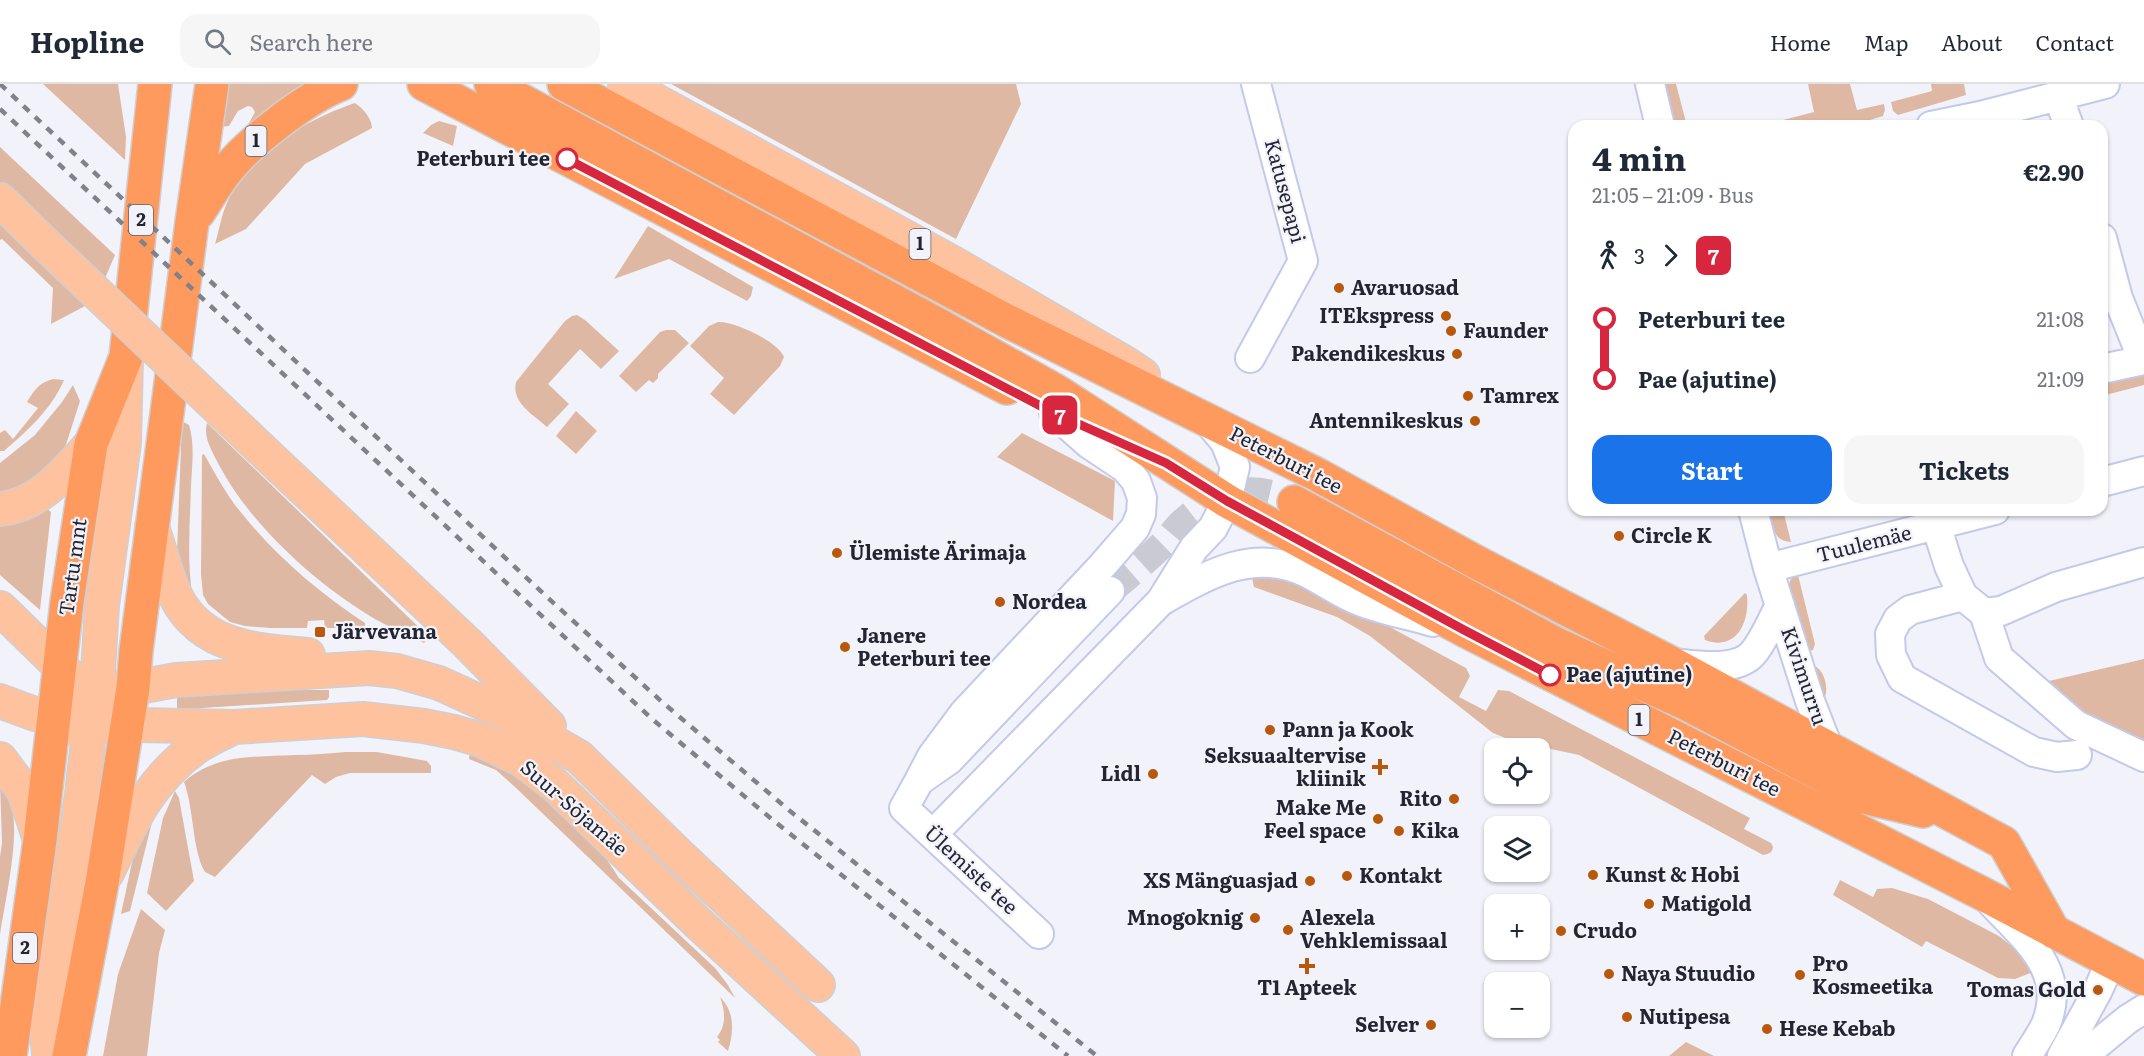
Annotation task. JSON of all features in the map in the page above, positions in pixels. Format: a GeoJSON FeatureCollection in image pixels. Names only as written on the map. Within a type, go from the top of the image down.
{"type":"FeatureCollection","features":[{"type":"Feature","properties":{"kind":"highway","name":"Tartu mnt"},"geometry":{"type":"LineString","coordinates":[[69,1056],[102,882],[93,714],[60,666],[67,602],[91,444],[126,357],[155,84]]}},
{"type":"Feature","properties":{"kind":"highway","name":"Tartu mnt"},"geometry":{"type":"LineString","coordinates":[[10,1056],[40,840],[93,714],[136,651],[212,84]]}},
{"type":"Feature","properties":{"kind":"highway","name":"1"},"geometry":{"type":"LineString","coordinates":[[192,222],[225,173],[249,147],[307,104],[341,84]]}},
{"type":"Feature","properties":{"kind":"highway","name":"1"},"geometry":{"type":"LineString","coordinates":[[424,84],[1054,413],[1166,463]]}},
{"type":"Feature","properties":{"kind":"highway","name":"Peterburi tee"},"geometry":{"type":"LineString","coordinates":[[490,84],[937,324],[1056,392],[1227,501],[1464,630],[1985,895],[2144,979]]}},
{"type":"Feature","properties":{"kind":"highway","name":"Peterburi tee"},"geometry":{"type":"LineString","coordinates":[[564,84],[1007,321],[1318,475],[1476,562],[1671,663],[1968,822],[2004,843],[2054,932]]}},
{"type":"Feature","properties":{"kind":"highway"},"geometry":{"type":"LineString","coordinates":[[1294,502],[1554,643],[1700,711],[1863,797],[1968,822]]}},
{"type":"Feature","properties":{"kind":"main road","name":"1"},"geometry":{"type":"LineString","coordinates":[[625,84],[954,263],[1125,363],[1206,419]]}},
{"type":"Feature","properties":{"kind":"main road"},"geometry":{"type":"LineString","coordinates":[[0,200],[467,643],[579,757]]}},
{"type":"Feature","properties":{"kind":"main road"},"geometry":{"type":"LineString","coordinates":[[48,1056],[47,1032],[93,714],[102,606],[124,443],[126,357]]}},
{"type":"Feature","properties":{"kind":"main road"},"geometry":{"type":"LineString","coordinates":[[0,509],[11,508],[36,496],[61,478],[91,444]]}},
{"type":"Feature","properties":{"kind":"main road"},"geometry":{"type":"LineString","coordinates":[[152,527],[173,590],[196,626],[219,639],[241,647],[322,656],[369,668]]}},
{"type":"Feature","properties":{"kind":"main road"},"geometry":{"type":"LineString","coordinates":[[0,608],[60,666]]}},
{"type":"Feature","properties":{"kind":"main road","name":"Suur-Sõjamäe"},"geometry":{"type":"LineString","coordinates":[[93,714],[176,680],[369,668],[397,671],[439,683],[498,710],[579,757],[818,985]]}},
{"type":"Feature","properties":{"kind":"main road"},"geometry":{"type":"LineString","coordinates":[[0,701],[35,714],[93,714]]}},
{"type":"Feature","properties":{"kind":"main road","name":"Suur-Sõjamäe"},"geometry":{"type":"LineString","coordinates":[[93,714],[165,727],[234,727],[363,719],[454,732],[482,740],[522,760],[555,785],[698,923],[843,1056]]}},
{"type":"Feature","properties":{"kind":"main road"},"geometry":{"type":"LineString","coordinates":[[102,882],[140,806],[171,767],[197,746],[234,727]]}},
{"type":"Feature","properties":{"kind":"main road"},"geometry":{"type":"LineString","coordinates":[[0,759],[24,791],[40,840]]}},
{"type":"Feature","properties":{"kind":"street","name":"Katusepapi"},"geometry":{"type":"LineString","coordinates":[[1250,358],[1303,261],[1256,84]]}},
{"type":"Feature","properties":{"kind":"street"},"geometry":{"type":"LineString","coordinates":[[1650,84],[1659,120]]}},
{"type":"Feature","properties":{"kind":"street"},"geometry":{"type":"LineString","coordinates":[[1960,120],[2104,84]]}},
{"type":"Feature","properties":{"kind":"street"},"geometry":{"type":"LineString","coordinates":[[2058,96],[2067,120]]}},
{"type":"Feature","properties":{"kind":"street"},"geometry":{"type":"LineString","coordinates":[[2108,260],[2118,297],[2144,360],[2108,368]]}},
{"type":"Feature","properties":{"kind":"street"},"geometry":{"type":"LineString","coordinates":[[919,781],[932,756],[964,714],[1102,566],[1135,528],[1141,514],[1142,498],[1136,481],[1125,468],[1089,444],[1054,413]]}},
{"type":"Feature","properties":{"kind":"street"},"geometry":{"type":"LineString","coordinates":[[933,834],[1161,601],[1194,548],[1213,528],[1227,501],[1235,467],[1225,442],[1206,419]]}},
{"type":"Feature","properties":{"kind":"street"},"geometry":{"type":"LineString","coordinates":[[2108,480],[2144,471]]}},
{"type":"Feature","properties":{"kind":"street","name":"Kivimurru"},"geometry":{"type":"LineString","coordinates":[[1755,516],[1768,568],[1810,701],[1828,747]]}},
{"type":"Feature","properties":{"kind":"street","name":"Tuulemäe"},"geometry":{"type":"LineString","coordinates":[[1768,568],[1971,516]]}},
{"type":"Feature","properties":{"kind":"street"},"geometry":{"type":"LineString","coordinates":[[1936,525],[1949,567],[1973,604],[2000,658],[2076,725],[2144,757]]}},
{"type":"Feature","properties":{"kind":"street"},"geometry":{"type":"LineString","coordinates":[[2077,755],[2057,757],[2034,752],[1902,678],[1891,655],[1890,634],[1898,619],[1910,610],[1973,604],[2001,611],[2056,587],[2144,562]]}},
{"type":"Feature","properties":{"kind":"street"},"geometry":{"type":"LineString","coordinates":[[1161,601],[1201,579],[1242,563],[1274,563],[1303,571],[1361,602],[1464,630]]}},
{"type":"Feature","properties":{"kind":"street"},"geometry":{"type":"LineString","coordinates":[[919,781],[949,760],[1110,591]]}},
{"type":"Feature","properties":{"kind":"street","name":"Kivimurru"},"geometry":{"type":"LineString","coordinates":[[1671,663],[1718,667],[1742,661],[1754,653],[1780,605]]}},
{"type":"Feature","properties":{"kind":"street","name":"Ülemiste tee"},"geometry":{"type":"LineString","coordinates":[[919,781],[903,808],[1039,934]]}},
{"type":"Feature","properties":{"kind":"street"},"geometry":{"type":"LineString","coordinates":[[1985,895],[2035,951],[2045,964],[2050,976],[2051,1009],[2045,1026],[2027,1056]]}},
{"type":"Feature","properties":{"kind":"street"},"geometry":{"type":"LineString","coordinates":[[2062,1056],[2110,963]]}},
{"type":"Feature","properties":{"kind":"street"},"geometry":{"type":"LineString","coordinates":[[2083,1056],[2128,1019],[2144,1009]]}},
{"type":"Feature","properties":{"kind":"shaded area"},"geometry":{"type":"Polygon","coordinates":[[[43,84],[118,84],[126,137],[125,160],[43,84]]]}},
{"type":"Feature","properties":{"kind":"shaded area"},"geometry":{"type":"Polygon","coordinates":[[[230,84],[323,84],[243,134],[255,112],[252,107],[248,106],[238,111],[229,126],[220,127],[230,84]]]}},
{"type":"Feature","properties":{"kind":"shaded area"},"geometry":{"type":"Polygon","coordinates":[[[671,84],[1016,84],[1021,104],[956,239],[671,84]]]}},
{"type":"Feature","properties":{"kind":"shaded area"},"geometry":{"type":"Polygon","coordinates":[[[1664,84],[1676,84],[1685,120],[1671,120],[1664,84]]]}},
{"type":"Feature","properties":{"kind":"shaded area"},"geometry":{"type":"Polygon","coordinates":[[[1808,84],[1850,84],[1857,110],[1884,104],[1885,110],[1883,116],[1870,120],[1783,120],[1814,112],[1808,84]]]}},
{"type":"Feature","properties":{"kind":"shaded area"},"geometry":{"type":"Polygon","coordinates":[[[1931,84],[1964,84],[1966,95],[1898,115],[1893,111],[1891,102],[1932,91],[1931,84]]]}},
{"type":"Feature","properties":{"kind":"shaded area"},"geometry":{"type":"Polygon","coordinates":[[[355,103],[366,114],[372,128],[305,164],[246,229],[215,244],[227,203],[249,169],[264,154],[298,129],[355,103]]]}},
{"type":"Feature","properties":{"kind":"shaded area"},"geometry":{"type":"Polygon","coordinates":[[[439,121],[457,126],[453,146],[423,133],[439,121]]]}},
{"type":"Feature","properties":{"kind":"shaded area"},"geometry":{"type":"Polygon","coordinates":[[[0,147],[115,255],[103,283],[0,182],[0,147]]]}},
{"type":"Feature","properties":{"kind":"shaded area"},"geometry":{"type":"Polygon","coordinates":[[[0,220],[87,305],[51,324],[53,288],[2,239],[0,240],[0,220]]]}},
{"type":"Feature","properties":{"kind":"shaded area"},"geometry":{"type":"Polygon","coordinates":[[[648,226],[753,287],[751,296],[747,301],[669,259],[614,279],[648,226]]]}},
{"type":"Feature","properties":{"kind":"shaded area"},"geometry":{"type":"Polygon","coordinates":[[[577,315],[619,351],[601,369],[580,349],[548,384],[569,404],[547,427],[520,402],[515,389],[516,382],[565,321],[577,315]]]}},
{"type":"Feature","properties":{"kind":"shaded area"},"geometry":{"type":"Polygon","coordinates":[[[718,322],[755,333],[774,345],[784,357],[780,366],[734,415],[710,394],[724,378],[690,346],[709,326],[718,322]]]}},
{"type":"Feature","properties":{"kind":"shaded area"},"geometry":{"type":"Polygon","coordinates":[[[675,330],[689,343],[658,374],[658,378],[653,383],[649,380],[636,392],[619,376],[660,332],[675,330]]]}},
{"type":"Feature","properties":{"kind":"shaded area"},"geometry":{"type":"Polygon","coordinates":[[[2144,364],[2144,385],[2108,394],[2108,373],[2144,364]]]}},
{"type":"Feature","properties":{"kind":"shaded area"},"geometry":{"type":"Polygon","coordinates":[[[53,379],[64,380],[53,401],[30,427],[4,451],[0,451],[0,433],[5,430],[13,439],[38,408],[27,402],[32,394],[40,385],[53,379]]]}},
{"type":"Feature","properties":{"kind":"shaded area"},"geometry":{"type":"Polygon","coordinates":[[[73,385],[80,401],[63,454],[40,481],[0,495],[0,463],[35,435],[73,385]]]}},
{"type":"Feature","properties":{"kind":"shaded area"},"geometry":{"type":"Polygon","coordinates":[[[576,411],[597,431],[576,454],[556,436],[576,411]]]}},
{"type":"Feature","properties":{"kind":"shaded area"},"geometry":{"type":"Polygon","coordinates":[[[182,421],[189,425],[193,447],[189,540],[192,593],[179,573],[177,551],[182,421]]]}},
{"type":"Feature","properties":{"kind":"shaded area"},"geometry":{"type":"Polygon","coordinates":[[[207,423],[429,637],[424,643],[359,609],[319,580],[280,545],[231,486],[209,444],[206,434],[207,423]]]}},
{"type":"Feature","properties":{"kind":"shaded area"},"geometry":{"type":"Polygon","coordinates":[[[1022,433],[1115,481],[1113,521],[997,457],[1022,433]]]}},
{"type":"Feature","properties":{"kind":"shaded area"},"geometry":{"type":"Polygon","coordinates":[[[204,454],[233,502],[257,531],[300,574],[365,623],[365,628],[325,628],[324,620],[308,621],[307,628],[245,626],[230,622],[208,604],[203,595],[201,574],[202,455],[204,454]]]}},
{"type":"Feature","properties":{"kind":"shaded area"},"geometry":{"type":"Polygon","coordinates":[[[45,507],[51,512],[40,610],[0,575],[0,521],[45,507]]]}},
{"type":"Feature","properties":{"kind":"shaded area"},"geometry":{"type":"Polygon","coordinates":[[[1770,516],[1784,516],[1791,542],[1780,539],[1770,516]]]}},
{"type":"Feature","properties":{"kind":"shaded area"},"geometry":{"type":"Polygon","coordinates":[[[1251,573],[1264,573],[1310,584],[1466,668],[1470,676],[1459,697],[1486,711],[1498,690],[1509,691],[1750,818],[1744,829],[1771,843],[1772,851],[1763,855],[1579,755],[1550,749],[1550,738],[1506,738],[1493,733],[1370,636],[1337,617],[1254,587],[1251,573]]]}},
{"type":"Feature","properties":{"kind":"shaded area"},"geometry":{"type":"Polygon","coordinates":[[[1793,574],[1798,575],[1815,644],[1813,650],[1804,652],[1788,586],[1793,574]]]}},
{"type":"Feature","properties":{"kind":"shaded area"},"geometry":{"type":"Polygon","coordinates":[[[1745,593],[1747,595],[1746,615],[1739,632],[1725,642],[1716,643],[1705,640],[1704,636],[1745,593]]]}},
{"type":"Feature","properties":{"kind":"shaded area"},"geometry":{"type":"Polygon","coordinates":[[[2144,659],[2144,749],[2094,725],[2044,689],[2049,681],[2144,659]]]}},
{"type":"Feature","properties":{"kind":"shaded area"},"geometry":{"type":"Polygon","coordinates":[[[1815,666],[1822,673],[1826,683],[1826,694],[1822,703],[1808,667],[1815,666]]]}},
{"type":"Feature","properties":{"kind":"shaded area"},"geometry":{"type":"Polygon","coordinates":[[[245,690],[329,690],[329,697],[327,700],[202,708],[181,713],[177,710],[177,696],[245,690]]]}},
{"type":"Feature","properties":{"kind":"shaded area"},"geometry":{"type":"Polygon","coordinates":[[[470,751],[528,782],[594,840],[619,878],[715,968],[735,998],[515,787],[496,770],[469,759],[470,751]]]}},
{"type":"Feature","properties":{"kind":"shaded area"},"geometry":{"type":"Polygon","coordinates":[[[377,752],[427,761],[431,766],[431,773],[350,773],[336,777],[325,784],[312,775],[215,877],[205,872],[198,852],[184,782],[209,766],[236,759],[377,752]]]}},
{"type":"Feature","properties":{"kind":"shaded area"},"geometry":{"type":"Polygon","coordinates":[[[0,784],[13,814],[14,841],[0,935],[2,843],[0,784]]]}},
{"type":"Feature","properties":{"kind":"shaded area"},"geometry":{"type":"Polygon","coordinates":[[[175,791],[179,798],[194,881],[166,911],[147,893],[163,818],[175,791]]]}},
{"type":"Feature","properties":{"kind":"shaded area"},"geometry":{"type":"Polygon","coordinates":[[[148,817],[152,822],[130,911],[121,914],[135,848],[148,817]]]}},
{"type":"Feature","properties":{"kind":"shaded area"},"geometry":{"type":"Polygon","coordinates":[[[1840,880],[1873,897],[1877,889],[1892,888],[1928,899],[1999,936],[2024,956],[2033,972],[2015,979],[1998,978],[1926,941],[1922,947],[1833,895],[1840,880]]]}},
{"type":"Feature","properties":{"kind":"shaded area"},"geometry":{"type":"Polygon","coordinates":[[[141,909],[165,930],[159,953],[147,1056],[103,1056],[118,974],[141,909]]]}},
{"type":"Feature","properties":{"kind":"shaded area"},"geometry":{"type":"Polygon","coordinates":[[[720,997],[731,1015],[728,1051],[718,1042],[720,1040],[717,1037],[724,1017],[720,997]]]}},
{"type":"Feature","properties":{"kind":"shaded area"},"geometry":{"type":"Polygon","coordinates":[[[1686,1042],[1714,1056],[1669,1056],[1686,1042]]]}},
{"type":"Feature","properties":{"kind":"tunnel"},"geometry":{"type":"LineString","coordinates":[[1110,591],[1159,548],[1184,521],[1210,503],[1223,497],[1249,491],[1263,492],[1294,502]]}},
{"type":"Feature","properties":{"kind":"railway"},"geometry":{"type":"LineString","coordinates":[[0,84],[661,701],[790,811],[1097,1056]]}},
{"type":"Feature","properties":{"kind":"railway"},"geometry":{"type":"LineString","coordinates":[[0,109],[652,719],[774,821],[1068,1056]]}},
{"type":"Feature","properties":{"kind":"bus line","name":"7"},"geometry":{"type":"LineString","coordinates":[[567,159],[1054,413],[1166,463],[1227,501],[1550,675]]}},
{"type":"Feature","properties":{"kind":"place","name":"Peterburi tee"},"geometry":{"type":"Point","coordinates":[567,159]}},
{"type":"Feature","properties":{"kind":"place","name":"Avaruosad"},"geometry":{"type":"Point","coordinates":[1339,288]}},
{"type":"Feature","properties":{"kind":"place","name":"ITEkspress"},"geometry":{"type":"Point","coordinates":[1446,316]}},
{"type":"Feature","properties":{"kind":"place","name":"Faunder"},"geometry":{"type":"Point","coordinates":[1451,331]}},
{"type":"Feature","properties":{"kind":"place","name":"Pakendikeskus"},"geometry":{"type":"Point","coordinates":[1457,354]}},
{"type":"Feature","properties":{"kind":"place","name":"Tamrex"},"geometry":{"type":"Point","coordinates":[1468,396]}},
{"type":"Feature","properties":{"kind":"place","name":"Antennikeskus"},"geometry":{"type":"Point","coordinates":[1475,421]}},
{"type":"Feature","properties":{"kind":"place","name":"Circle K"},"geometry":{"type":"Point","coordinates":[1619,536]}},
{"type":"Feature","properties":{"kind":"place","name":"Ülemiste Ärimaja"},"geometry":{"type":"Point","coordinates":[837,553]}},
{"type":"Feature","properties":{"kind":"place","name":"Nordea"},"geometry":{"type":"Point","coordinates":[1000,602]}},
{"type":"Feature","properties":{"kind":"place","name":"Järvevana"},"geometry":{"type":"Point","coordinates":[320,632]}},
{"type":"Feature","properties":{"kind":"place","name":"Janere Peterburi tee"},"geometry":{"type":"Point","coordinates":[845,647]}},
{"type":"Feature","properties":{"kind":"place","name":"Pae (ajutine)"},"geometry":{"type":"Point","coordinates":[1550,675]}},
{"type":"Feature","properties":{"kind":"place","name":"Pann ja Kook"},"geometry":{"type":"Point","coordinates":[1270,730]}},
{"type":"Feature","properties":{"kind":"place","name":"Seksuaaltervise kliinik"},"geometry":{"type":"Point","coordinates":[1380,767]}},
{"type":"Feature","properties":{"kind":"place","name":"Lidl"},"geometry":{"type":"Point","coordinates":[1153,774]}},
{"type":"Feature","properties":{"kind":"place","name":"Rito"},"geometry":{"type":"Point","coordinates":[1454,799]}},
{"type":"Feature","properties":{"kind":"place","name":"Make Me Feel space"},"geometry":{"type":"Point","coordinates":[1378,819]}},
{"type":"Feature","properties":{"kind":"place","name":"Kika"},"geometry":{"type":"Point","coordinates":[1399,831]}},
{"type":"Feature","properties":{"kind":"place","name":"Kunst & Hobi"},"geometry":{"type":"Point","coordinates":[1593,875]}},
{"type":"Feature","properties":{"kind":"place","name":"Kontakt"},"geometry":{"type":"Point","coordinates":[1347,876]}},
{"type":"Feature","properties":{"kind":"place","name":"XS Mänguasjad"},"geometry":{"type":"Point","coordinates":[1310,881]}},
{"type":"Feature","properties":{"kind":"place","name":"Matigold"},"geometry":{"type":"Point","coordinates":[1649,904]}},
{"type":"Feature","properties":{"kind":"place","name":"Mnogoknig"},"geometry":{"type":"Point","coordinates":[1255,918]}},
{"type":"Feature","properties":{"kind":"place","name":"Alexela Vehklemissaal"},"geometry":{"type":"Point","coordinates":[1288,930]}},
{"type":"Feature","properties":{"kind":"place","name":"Crudo"},"geometry":{"type":"Point","coordinates":[1561,931]}},
{"type":"Feature","properties":{"kind":"place","name":"T1 Apteek"},"geometry":{"type":"Point","coordinates":[1307,966]}},
{"type":"Feature","properties":{"kind":"place","name":"Naya Stuudio"},"geometry":{"type":"Point","coordinates":[1609,974]}},
{"type":"Feature","properties":{"kind":"place","name":"Pro Kosmeetika"},"geometry":{"type":"Point","coordinates":[1800,975]}},
{"type":"Feature","properties":{"kind":"place","name":"Tomas Gold"},"geometry":{"type":"Point","coordinates":[2098,990]}},
{"type":"Feature","properties":{"kind":"place","name":"Nutipesa"},"geometry":{"type":"Point","coordinates":[1627,1017]}},
{"type":"Feature","properties":{"kind":"place","name":"Selver"},"geometry":{"type":"Point","coordinates":[1431,1025]}},
{"type":"Feature","properties":{"kind":"place","name":"Hese Kebab"},"geometry":{"type":"Point","coordinates":[1767,1029]}}]}
